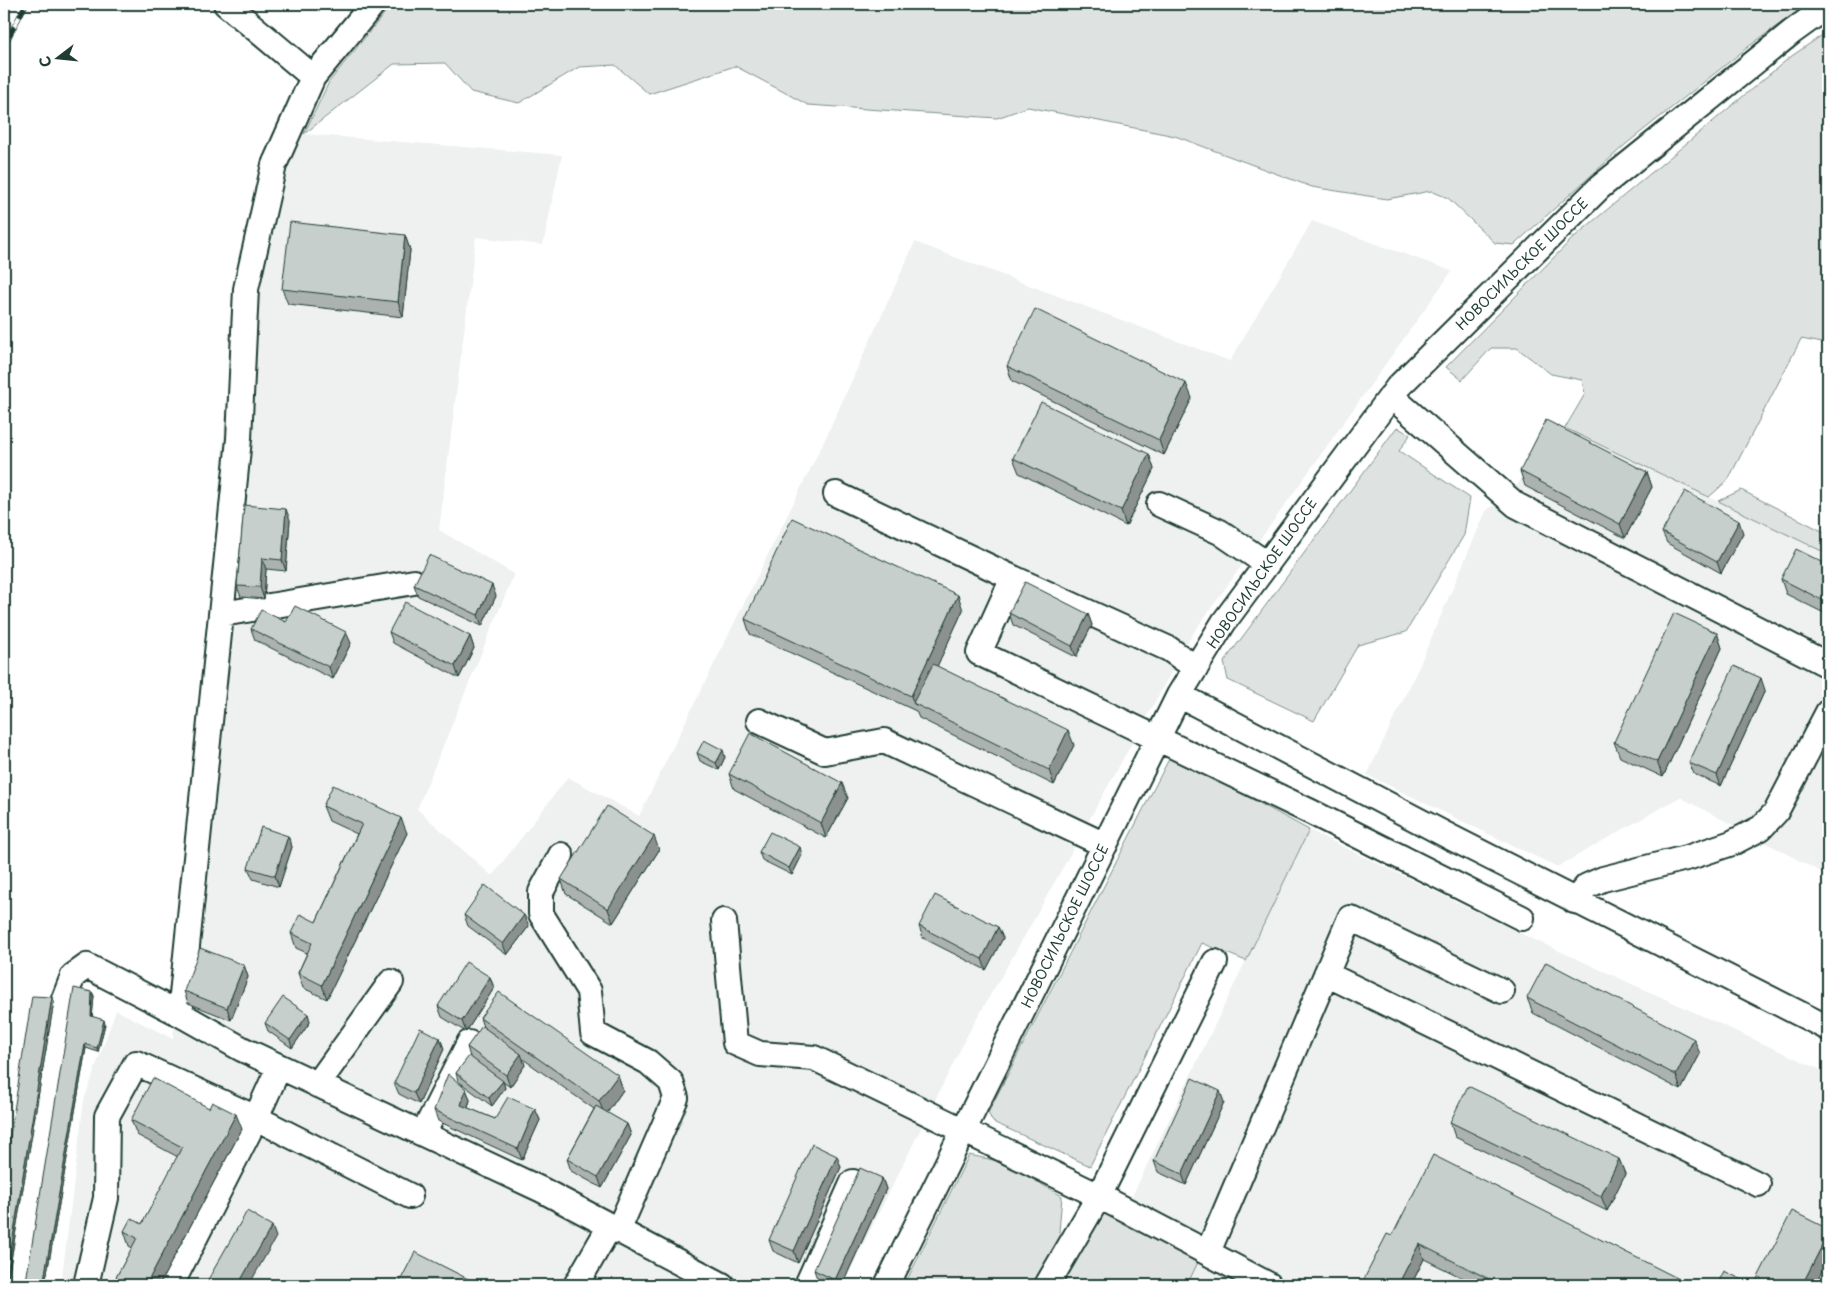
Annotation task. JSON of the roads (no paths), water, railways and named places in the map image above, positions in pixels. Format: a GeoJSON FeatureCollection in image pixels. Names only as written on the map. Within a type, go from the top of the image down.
{"type":"FeatureCollection","features":[{"type":"Feature","properties":{"kind":"street"},"geometry":{"type":"LineString","coordinates":[[226,4],[313,77]]}},
{"type":"Feature","properties":{"kind":"street"},"geometry":{"type":"LineString","coordinates":[[180,1014],[239,439],[246,289],[274,165],[313,77],[372,4]]}},
{"type":"Feature","properties":{"kind":"street","name":"НОВОСИЛЬСКОЕ ШОССЕ"},"geometry":{"type":"LineString","coordinates":[[887,1285],[1179,696],[1224,622],[1390,396],[1600,187],[1792,32],[1828,6]]}},
{"type":"Feature","properties":{"kind":"street"},"geometry":{"type":"LineString","coordinates":[[1390,396],[1516,505],[1828,665]]}},
{"type":"Feature","properties":{"kind":"street"},"geometry":{"type":"LineString","coordinates":[[836,494],[1169,649],[1196,668]]}},
{"type":"Feature","properties":{"kind":"street"},"geometry":{"type":"LineString","coordinates":[[1159,504],[1220,532],[1267,564]]}},
{"type":"Feature","properties":{"kind":"street"},"geometry":{"type":"LineString","coordinates":[[1013,578],[978,652],[1311,812],[1522,918]]}},
{"type":"Feature","properties":{"kind":"street"},"geometry":{"type":"LineString","coordinates":[[222,614],[414,582]]}},
{"type":"Feature","properties":{"kind":"street"},"geometry":{"type":"LineString","coordinates":[[1179,696],[1450,838],[1828,1028]]}},
{"type":"Feature","properties":{"kind":"street"},"geometry":{"type":"LineString","coordinates":[[1574,900],[1587,886],[1603,879],[1690,858],[1732,843],[1761,828],[1776,812],[1828,712]]}},
{"type":"Feature","properties":{"kind":"street"},"geometry":{"type":"LineString","coordinates":[[759,721],[825,752],[884,742],[1104,845]]}},
{"type":"Feature","properties":{"kind":"street"},"geometry":{"type":"LineString","coordinates":[[562,855],[540,892],[541,914],[589,991],[593,1033],[648,1062],[671,1082],[676,1098],[614,1228],[576,1285]]}},
{"type":"Feature","properties":{"kind":"street"},"geometry":{"type":"LineString","coordinates":[[1208,1252],[1350,918],[1502,991]]}},
{"type":"Feature","properties":{"kind":"street"},"geometry":{"type":"LineString","coordinates":[[724,921],[735,1043],[760,1054],[814,1058],[1099,1196],[1270,1285]]}},
{"type":"Feature","properties":{"kind":"street"},"geometry":{"type":"LineString","coordinates":[[1047,1285],[1099,1196],[1215,962]]}},
{"type":"Feature","properties":{"kind":"street"},"geometry":{"type":"LineString","coordinates":[[18,1285],[18,1270],[44,1118],[59,1012],[73,976],[87,966],[180,1014],[242,1049],[542,1190],[722,1285]]}},
{"type":"Feature","properties":{"kind":"street"},"geometry":{"type":"LineString","coordinates":[[1326,974],[1758,1184]]}},
{"type":"Feature","properties":{"kind":"street"},"geometry":{"type":"LineString","coordinates":[[317,1085],[391,982]]}},
{"type":"Feature","properties":{"kind":"street"},"geometry":{"type":"LineString","coordinates":[[423,1134],[469,1043]]}},
{"type":"Feature","properties":{"kind":"street"},"geometry":{"type":"LineString","coordinates":[[86,1285],[106,1198],[107,1116],[136,1063],[256,1118],[410,1196]]}},
{"type":"Feature","properties":{"kind":"street"},"geometry":{"type":"LineString","coordinates":[[171,1285],[280,1067]]}},
{"type":"Feature","properties":{"kind":"street"},"geometry":{"type":"LineString","coordinates":[[807,1285],[853,1182]]}},
{"type":"Feature","properties":{"kind":"railway"},"geometry":{"type":"LineString","coordinates":[[4,46],[26,4]]}}]}
